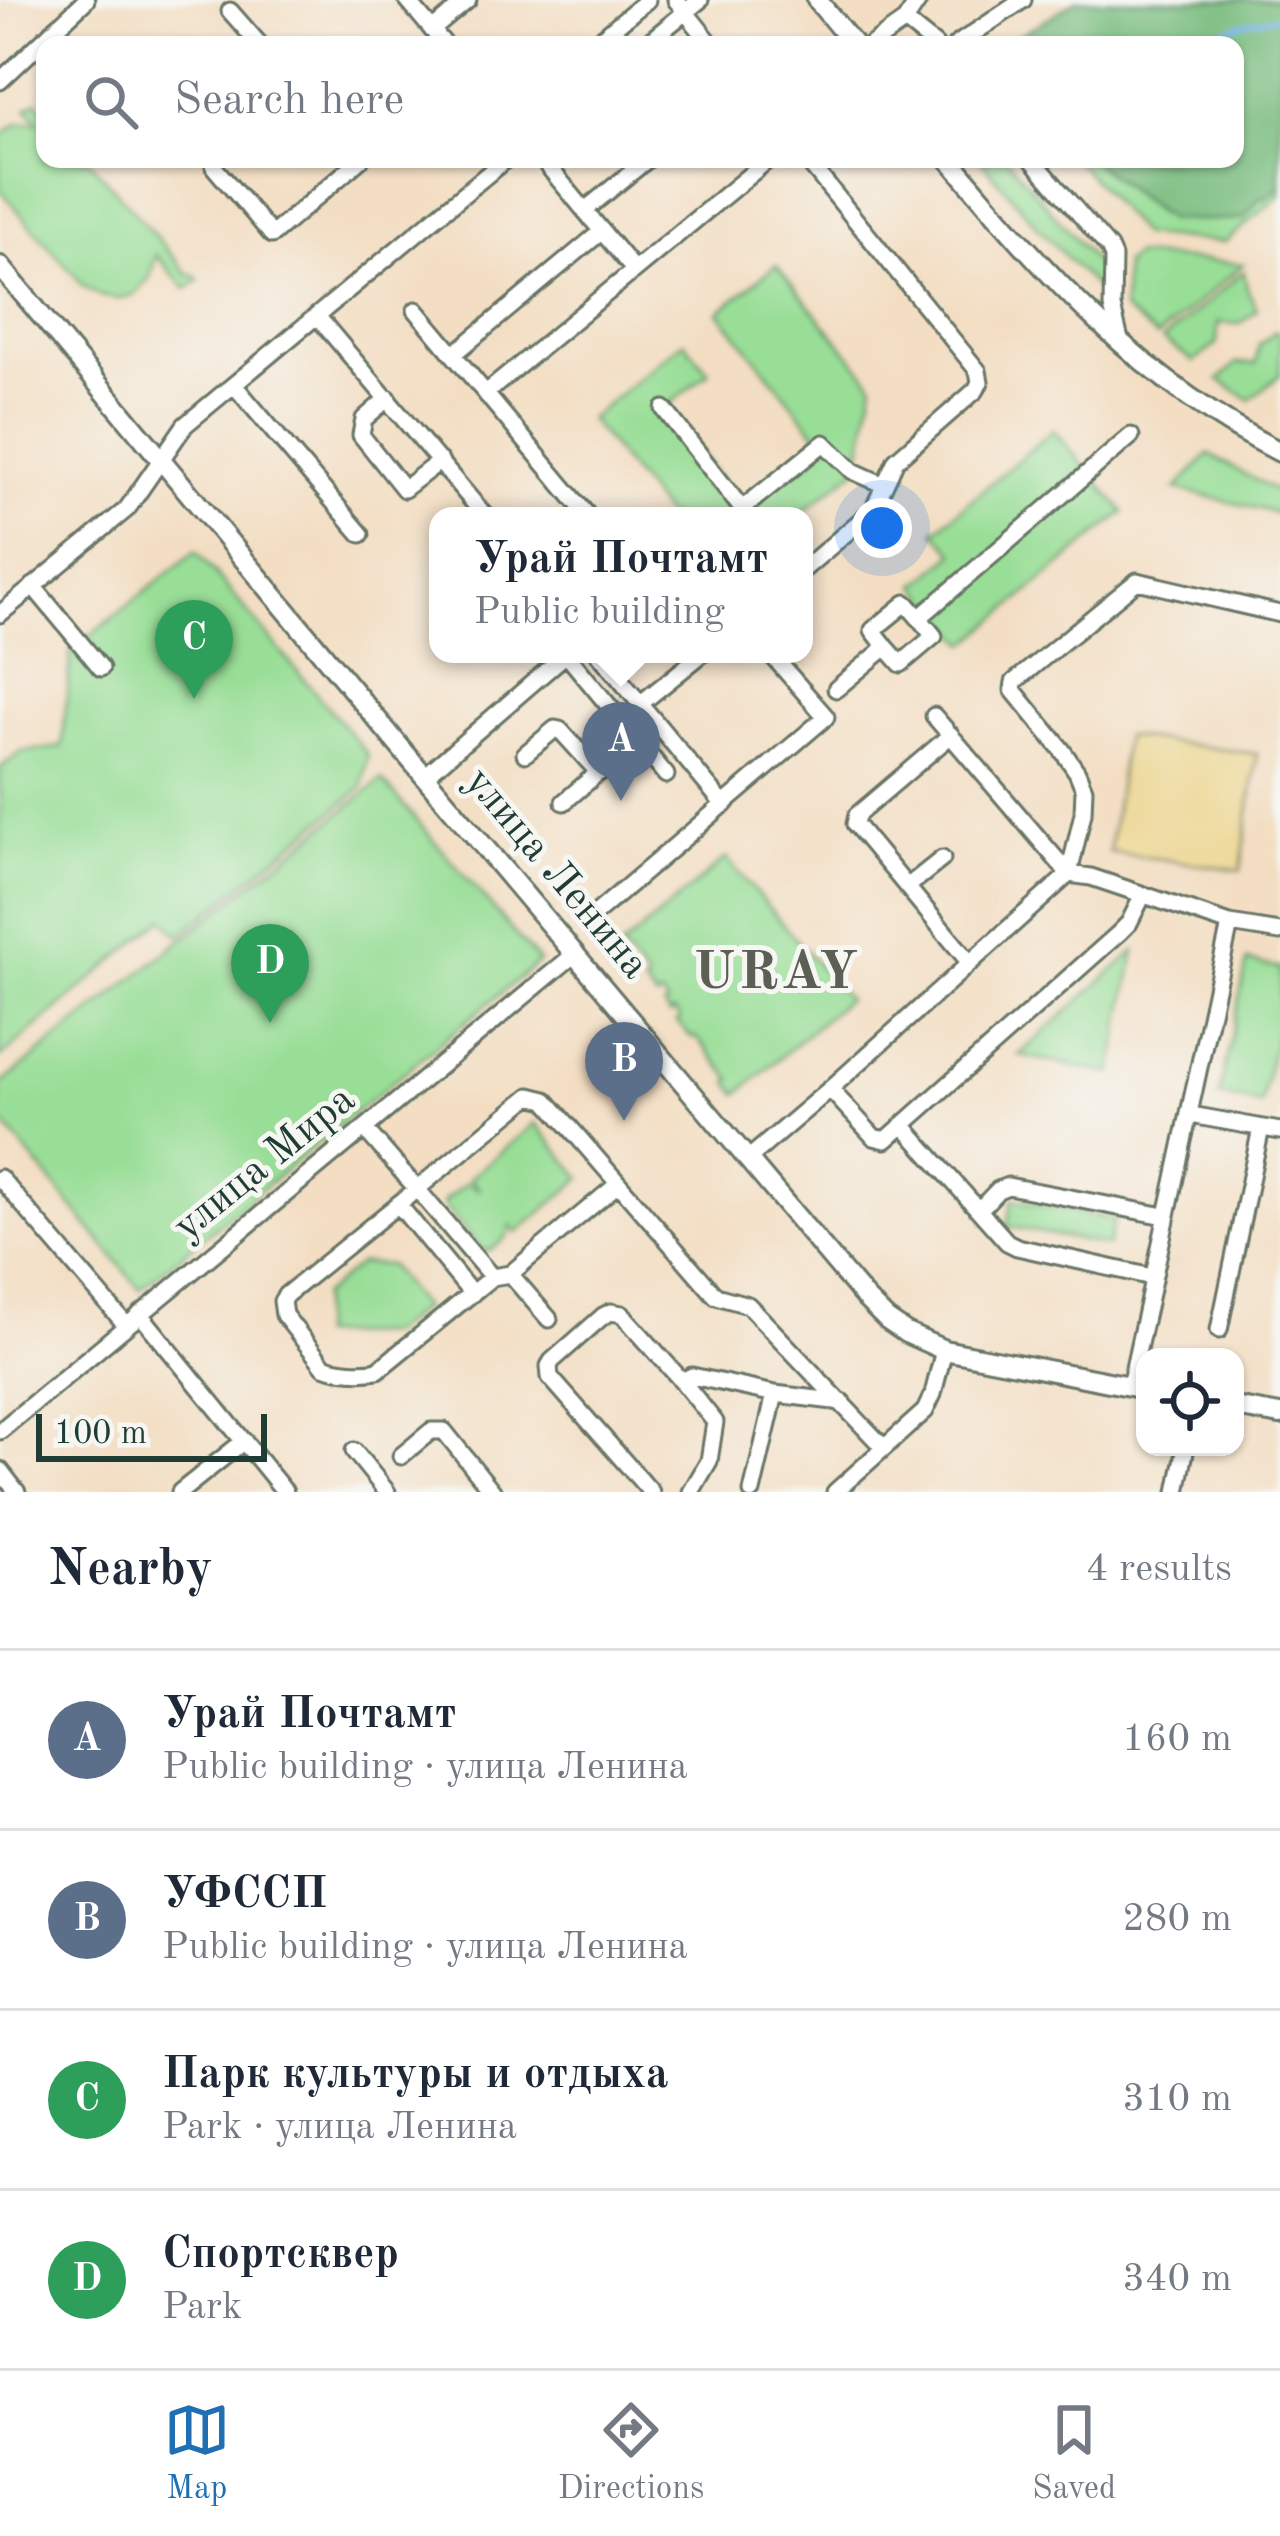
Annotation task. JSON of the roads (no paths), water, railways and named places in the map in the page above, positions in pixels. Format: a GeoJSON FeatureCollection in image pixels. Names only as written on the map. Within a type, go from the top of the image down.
{"type":"FeatureCollection","features":[{"type":"Feature","properties":{"kind":"main road"},"geometry":{"type":"LineString","coordinates":[[817,0],[847,36]]}},
{"type":"Feature","properties":{"kind":"main road"},"geometry":{"type":"LineString","coordinates":[[957,168],[1060,287],[1121,343],[1183,392],[1280,452]]}},
{"type":"Feature","properties":{"kind":"main road","name":"улица Ленина"},"geometry":{"type":"LineString","coordinates":[[0,266],[887,1320],[944,1350],[1136,1388]]}},
{"type":"Feature","properties":{"kind":"main road"},"geometry":{"type":"LineString","coordinates":[[1244,1409],[1280,1415]]}},
{"type":"Feature","properties":{"kind":"street"},"geometry":{"type":"LineString","coordinates":[[48,36],[86,0]]}},
{"type":"Feature","properties":{"kind":"street"},"geometry":{"type":"LineString","coordinates":[[407,0],[437,36]]}},
{"type":"Feature","properties":{"kind":"street"},"geometry":{"type":"LineString","coordinates":[[432,30],[468,0]]}},
{"type":"Feature","properties":{"kind":"street"},"geometry":{"type":"LineString","coordinates":[[604,36],[647,0]]}},
{"type":"Feature","properties":{"kind":"street"},"geometry":{"type":"LineString","coordinates":[[653,36],[681,6],[700,0]]}},
{"type":"Feature","properties":{"kind":"street"},"geometry":{"type":"LineString","coordinates":[[884,36],[905,21],[919,0]]}},
{"type":"Feature","properties":{"kind":"street"},"geometry":{"type":"LineString","coordinates":[[969,36],[1023,0]]}},
{"type":"Feature","properties":{"kind":"street"},"geometry":{"type":"LineString","coordinates":[[681,6],[705,36]]}},
{"type":"Feature","properties":{"kind":"street"},"geometry":{"type":"LineString","coordinates":[[230,11],[252,36]]}},
{"type":"Feature","properties":{"kind":"street"},"geometry":{"type":"LineString","coordinates":[[905,21],[924,36]]}},
{"type":"Feature","properties":{"kind":"street"},"geometry":{"type":"LineString","coordinates":[[0,81],[36,47]]}},
{"type":"Feature","properties":{"kind":"street"},"geometry":{"type":"LineString","coordinates":[[215,168],[272,235],[350,168]]}},
{"type":"Feature","properties":{"kind":"street"},"geometry":{"type":"LineString","coordinates":[[0,614],[127,508],[185,425],[495,168]]}},
{"type":"Feature","properties":{"kind":"street"},"geometry":{"type":"LineString","coordinates":[[550,168],[634,270]]}},
{"type":"Feature","properties":{"kind":"street"},"geometry":{"type":"LineString","coordinates":[[585,210],[637,168]]}},
{"type":"Feature","properties":{"kind":"street"},"geometry":{"type":"LineString","coordinates":[[486,393],[759,168]]}},
{"type":"Feature","properties":{"kind":"street"},"geometry":{"type":"LineString","coordinates":[[813,168],[978,371],[980,382],[896,460],[873,510],[813,560]]}},
{"type":"Feature","properties":{"kind":"street"},"geometry":{"type":"LineString","coordinates":[[1040,168],[1109,248],[1112,307],[1121,343]]}},
{"type":"Feature","properties":{"kind":"street"},"geometry":{"type":"LineString","coordinates":[[454,355],[602,231]]}},
{"type":"Feature","properties":{"kind":"street"},"geometry":{"type":"LineString","coordinates":[[416,310],[581,507]]}},
{"type":"Feature","properties":{"kind":"street"},"geometry":{"type":"LineString","coordinates":[[317,316],[478,507]]}},
{"type":"Feature","properties":{"kind":"street"},"geometry":{"type":"LineString","coordinates":[[234,385],[361,534]]}},
{"type":"Feature","properties":{"kind":"street"},"geometry":{"type":"LineString","coordinates":[[388,398],[364,419],[361,435],[408,493],[440,461]]}},
{"type":"Feature","properties":{"kind":"street"},"geometry":{"type":"LineString","coordinates":[[664,409],[734,507]]}},
{"type":"Feature","properties":{"kind":"street"},"geometry":{"type":"LineString","coordinates":[[919,618],[1131,436]]}},
{"type":"Feature","properties":{"kind":"street"},"geometry":{"type":"LineString","coordinates":[[745,507],[824,443],[854,471],[884,485]]}},
{"type":"Feature","properties":{"kind":"street"},"geometry":{"type":"LineString","coordinates":[[748,1159],[1070,874],[1084,789],[1062,750],[1013,690],[1015,682],[1137,580],[1280,614]]}},
{"type":"Feature","properties":{"kind":"street"},"geometry":{"type":"LineString","coordinates":[[33,586],[101,668]]}},
{"type":"Feature","properties":{"kind":"street"},"geometry":{"type":"LineString","coordinates":[[906,603],[919,618],[934,636],[901,664],[873,630],[906,603]]}},
{"type":"Feature","properties":{"kind":"street"},"geometry":{"type":"LineString","coordinates":[[836,689],[886,647]]}},
{"type":"Feature","properties":{"kind":"street"},"geometry":{"type":"LineString","coordinates":[[425,776],[556,663]]}},
{"type":"Feature","properties":{"kind":"street"},"geometry":{"type":"LineString","coordinates":[[573,663],[666,775]]}},
{"type":"Feature","properties":{"kind":"street"},"geometry":{"type":"LineString","coordinates":[[606,663],[724,805]]}},
{"type":"Feature","properties":{"kind":"street"},"geometry":{"type":"LineString","coordinates":[[563,802],[632,745],[643,707],[692,663]]}},
{"type":"Feature","properties":{"kind":"street"},"geometry":{"type":"LineString","coordinates":[[587,921],[826,717],[779,663]]}},
{"type":"Feature","properties":{"kind":"street"},"geometry":{"type":"LineString","coordinates":[[934,716],[1070,874],[1230,925],[1280,932]]}},
{"type":"Feature","properties":{"kind":"street"},"geometry":{"type":"LineString","coordinates":[[525,754],[560,730],[599,773]]}},
{"type":"Feature","properties":{"kind":"street"},"geometry":{"type":"LineString","coordinates":[[951,735],[857,815],[855,824],[970,963]]}},
{"type":"Feature","properties":{"kind":"street"},"geometry":{"type":"LineString","coordinates":[[908,887],[942,859]]}},
{"type":"Feature","properties":{"kind":"street"},"geometry":{"type":"LineString","coordinates":[[830,1089],[874,1138],[886,1140],[1119,933],[1143,895]]}},
{"type":"Feature","properties":{"kind":"street"},"geometry":{"type":"LineString","coordinates":[[1143,1348],[1152,1276],[1230,925]]}},
{"type":"Feature","properties":{"kind":"street","name":"улица Мира"},"geometry":{"type":"LineString","coordinates":[[0,1431],[575,953]]}},
{"type":"Feature","properties":{"kind":"street"},"geometry":{"type":"LineString","coordinates":[[618,1184],[378,1370],[324,1366],[284,1315],[286,1295],[530,1096],[547,1100],[716,1296],[748,1305],[883,1447]]}},
{"type":"Feature","properties":{"kind":"street"},"geometry":{"type":"LineString","coordinates":[[1191,1115],[1280,1131]]}},
{"type":"Feature","properties":{"kind":"street"},"geometry":{"type":"LineString","coordinates":[[903,1125],[1006,1242],[1152,1276]]}},
{"type":"Feature","properties":{"kind":"street"},"geometry":{"type":"LineString","coordinates":[[1219,1330],[1261,1128]]}},
{"type":"Feature","properties":{"kind":"street"},"geometry":{"type":"LineString","coordinates":[[365,1129],[417,1189],[549,1319]]}},
{"type":"Feature","properties":{"kind":"street"},"geometry":{"type":"LineString","coordinates":[[0,1178],[133,1319],[285,1492]]}},
{"type":"Feature","properties":{"kind":"street"},"geometry":{"type":"LineString","coordinates":[[979,1210],[1008,1186],[1165,1216]]}},
{"type":"Feature","properties":{"kind":"street"},"geometry":{"type":"LineString","coordinates":[[398,1204],[472,1294]]}},
{"type":"Feature","properties":{"kind":"street"},"geometry":{"type":"LineString","coordinates":[[651,1492],[550,1377],[549,1366],[604,1316],[616,1312],[715,1422],[709,1461],[691,1492]]}},
{"type":"Feature","properties":{"kind":"street"},"geometry":{"type":"LineString","coordinates":[[835,1492],[920,1417],[929,1404],[944,1350]]}},
{"type":"Feature","properties":{"kind":"street"},"geometry":{"type":"LineString","coordinates":[[752,1492],[781,1395],[814,1372]]}},
{"type":"Feature","properties":{"kind":"street"},"geometry":{"type":"LineString","coordinates":[[682,1381],[692,1376],[842,1402]]}},
{"type":"Feature","properties":{"kind":"street"},"geometry":{"type":"LineString","coordinates":[[401,1456],[431,1431],[444,1431],[493,1492]]}},
{"type":"Feature","properties":{"kind":"street"},"geometry":{"type":"LineString","coordinates":[[180,1492],[244,1442]]}},
{"type":"Feature","properties":{"kind":"street"},"geometry":{"type":"LineString","coordinates":[[354,1451],[387,1492]]}},
{"type":"Feature","properties":{"kind":"street"},"geometry":{"type":"LineString","coordinates":[[1177,1492],[1184,1456]]}},
{"type":"Feature","properties":{"kind":"street"},"geometry":{"type":"LineString","coordinates":[[0,1470],[17,1492]]}},
{"type":"Feature","properties":{"kind":"waterway"},"geometry":{"type":"LineString","coordinates":[[1207,36],[1280,16]]}},
{"type":"Feature","properties":{"kind":"place","name":"Парк культуры и отдыха"},"geometry":{"type":"Point","coordinates":[194,699]}},
{"type":"Feature","properties":{"kind":"place","name":"Урай Почтамт"},"geometry":{"type":"Point","coordinates":[621,801]}},
{"type":"Feature","properties":{"kind":"place","name":"Спортсквер"},"geometry":{"type":"Point","coordinates":[270,1023]}},
{"type":"Feature","properties":{"kind":"place","name":"УФССП"},"geometry":{"type":"Point","coordinates":[624,1121]}},
{"type":"Feature","properties":{"kind":"district","name":"URAY"},"geometry":{"type":"Point","coordinates":[777,974]}}]}
